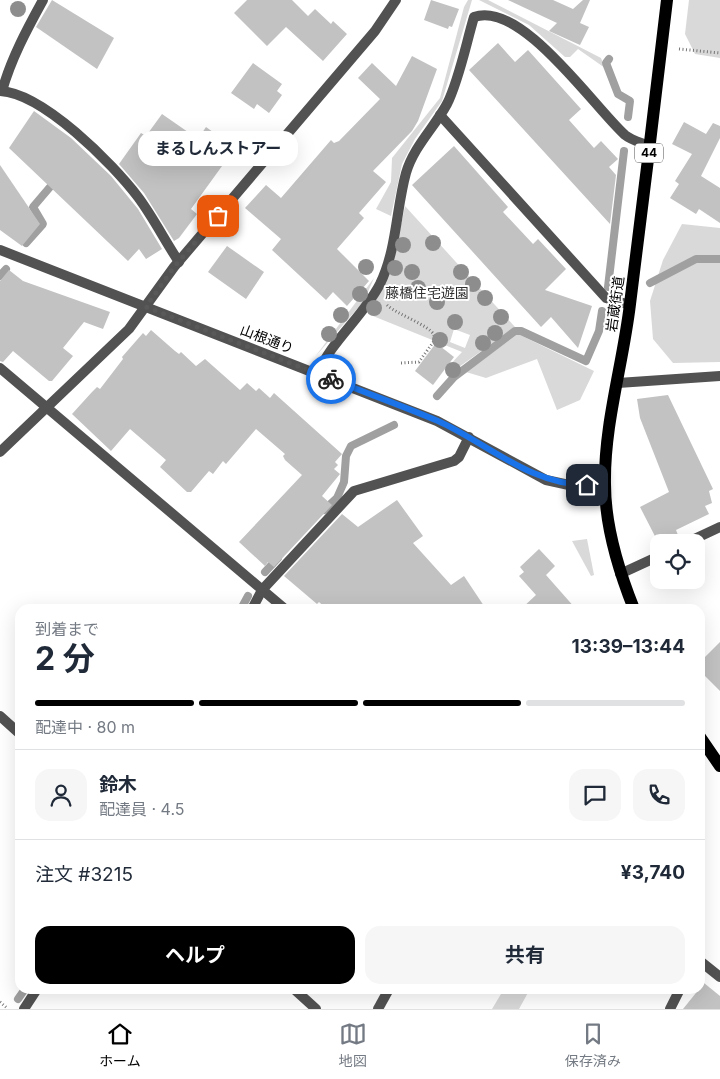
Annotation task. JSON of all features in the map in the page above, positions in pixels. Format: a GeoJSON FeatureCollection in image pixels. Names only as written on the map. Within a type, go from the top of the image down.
{"type":"FeatureCollection","features":[{"type":"Feature","properties":{"kind":"main road","name":"岩蔵街道"},"geometry":{"type":"LineString","coordinates":[[632,604],[620,574],[608,524],[605,485],[608,433],[630,306],[667,0]]}},
{"type":"Feature","properties":{"kind":"main road"},"geometry":{"type":"LineString","coordinates":[[705,744],[720,766]]}},
{"type":"Feature","properties":{"kind":"street"},"geometry":{"type":"LineString","coordinates":[[43,0],[28,28],[1,91],[35,105],[67,125],[89,144],[138,197],[179,262]]}},
{"type":"Feature","properties":{"kind":"street"},"geometry":{"type":"LineString","coordinates":[[0,452],[129,328],[179,262],[375,31],[396,0]]}},
{"type":"Feature","properties":{"kind":"street"},"geometry":{"type":"LineString","coordinates":[[318,374],[323,360],[366,307],[389,260],[406,173],[412,157],[450,98],[474,17],[483,13],[495,15],[531,35],[627,136],[649,146]]}},
{"type":"Feature","properties":{"kind":"street"},"geometry":{"type":"LineString","coordinates":[[440,115],[606,298],[630,306]]}},
{"type":"Feature","properties":{"kind":"street","name":"山根通り"},"geometry":{"type":"LineString","coordinates":[[0,250],[437,421],[546,480],[568,485],[605,485]]}},
{"type":"Feature","properties":{"kind":"street"},"geometry":{"type":"LineString","coordinates":[[0,368],[279,604]]}},
{"type":"Feature","properties":{"kind":"street"},"geometry":{"type":"LineString","coordinates":[[618,383],[720,376]]}},
{"type":"Feature","properties":{"kind":"street"},"geometry":{"type":"LineString","coordinates":[[255,604],[262,590],[354,491],[454,461],[459,457],[469,437]]}},
{"type":"Feature","properties":{"kind":"street"},"geometry":{"type":"LineString","coordinates":[[705,535],[720,528]]}},
{"type":"Feature","properties":{"kind":"street"},"geometry":{"type":"LineString","coordinates":[[620,574],[650,560]]}},
{"type":"Feature","properties":{"kind":"street"},"geometry":{"type":"LineString","coordinates":[[0,716],[15,730]]}},
{"type":"Feature","properties":{"kind":"street"},"geometry":{"type":"LineString","coordinates":[[705,965],[720,977]]}},
{"type":"Feature","properties":{"kind":"street"},"geometry":{"type":"LineString","coordinates":[[24,1009],[34,994]]}},
{"type":"Feature","properties":{"kind":"street"},"geometry":{"type":"LineString","coordinates":[[300,994],[316,1009]]}},
{"type":"Feature","properties":{"kind":"street"},"geometry":{"type":"LineString","coordinates":[[378,1009],[386,994]]}},
{"type":"Feature","properties":{"kind":"street"},"geometry":{"type":"LineString","coordinates":[[670,1009],[678,994]]}},
{"type":"Feature","properties":{"kind":"path"},"geometry":{"type":"LineString","coordinates":[[676,49],[720,53]]}},
{"type":"Feature","properties":{"kind":"path"},"geometry":{"type":"LineString","coordinates":[[375,292],[393,310],[427,328],[434,335],[434,341],[419,362],[402,363]]}},
{"type":"Feature","properties":{"kind":"path"},"geometry":{"type":"LineString","coordinates":[[0,1002],[9,1009]]}},
{"type":"Feature","properties":{"kind":"green space"},"geometry":{"type":"Polygon","coordinates":[[[468,0],[472,0],[442,101],[415,139],[402,164],[391,216],[376,209],[391,182],[392,158],[440,98],[464,7],[468,0]]]}},
{"type":"Feature","properties":{"kind":"green space"},"geometry":{"type":"Polygon","coordinates":[[[479,0],[488,0],[601,58],[605,68],[578,49],[570,57],[565,57],[529,25],[479,0]]]}},
{"type":"Feature","properties":{"kind":"green space"},"geometry":{"type":"Polygon","coordinates":[[[689,0],[720,0],[720,58],[695,54],[685,34],[689,0]]]}},
{"type":"Feature","properties":{"kind":"green space","name":"藤橋住宅遊園"},"geometry":{"type":"Polygon","coordinates":[[[405,206],[515,327],[452,372],[447,368],[462,352],[368,314],[387,275],[396,248],[405,206]],[[454,329],[450,342],[465,348],[470,335],[454,329]]]}},
{"type":"Feature","properties":{"kind":"green space"},"geometry":{"type":"Polygon","coordinates":[[[682,224],[720,228],[720,362],[673,363],[653,339],[650,301],[663,260],[682,224]]]}},
{"type":"Feature","properties":{"kind":"green space"},"geometry":{"type":"Polygon","coordinates":[[[374,278],[364,301],[315,357],[374,278]]]}},
{"type":"Feature","properties":{"kind":"green space"},"geometry":{"type":"Polygon","coordinates":[[[518,334],[594,371],[580,400],[557,410],[537,359],[486,378],[466,372],[518,334]]]}},
{"type":"Feature","properties":{"kind":"green space"},"geometry":{"type":"Polygon","coordinates":[[[587,539],[594,575],[591,576],[572,541],[587,539]]]}},
{"type":"Feature","properties":{"kind":"green space"},"geometry":{"type":"Polygon","coordinates":[[[501,994],[527,994],[519,1009],[492,1009],[501,994]]]}},
{"type":"Feature","properties":{"kind":"building"},"geometry":{"type":"Polygon","coordinates":[[[52,0],[114,38],[97,69],[36,27],[52,0]]]}},
{"type":"Feature","properties":{"kind":"building"},"geometry":{"type":"Polygon","coordinates":[[[247,0],[292,0],[308,16],[315,9],[331,24],[333,21],[347,34],[323,61],[286,27],[267,46],[234,13],[247,0]]]}},
{"type":"Feature","properties":{"kind":"building"},"geometry":{"type":"Polygon","coordinates":[[[431,0],[459,9],[452,27],[449,26],[448,29],[424,20],[431,0]]]}},
{"type":"Feature","properties":{"kind":"building"},"geometry":{"type":"Polygon","coordinates":[[[508,0],[553,0],[573,9],[583,0],[590,0],[580,23],[589,27],[580,45],[549,31],[557,23],[508,0]]]}},
{"type":"Feature","properties":{"kind":"building"},"geometry":{"type":"Polygon","coordinates":[[[498,43],[515,62],[528,50],[581,109],[569,120],[594,148],[601,141],[618,159],[609,167],[616,175],[610,224],[469,70],[498,43]]]}},
{"type":"Feature","properties":{"kind":"building"},"geometry":{"type":"Polygon","coordinates":[[[412,56],[437,69],[418,121],[412,131],[373,171],[386,182],[359,213],[364,218],[337,249],[369,281],[347,306],[333,292],[326,300],[272,250],[281,239],[245,208],[266,185],[281,198],[331,140],[334,143],[339,141],[380,99],[358,78],[372,63],[396,86],[412,56]]]}},
{"type":"Feature","properties":{"kind":"building"},"geometry":{"type":"Polygon","coordinates":[[[253,63],[282,84],[277,91],[282,95],[269,113],[257,104],[254,109],[231,93],[253,63]]]}},
{"type":"Feature","properties":{"kind":"building"},"geometry":{"type":"Polygon","coordinates":[[[34,111],[71,138],[111,176],[138,209],[162,249],[146,259],[139,249],[128,261],[9,148],[34,111]]]}},
{"type":"Feature","properties":{"kind":"building"},"geometry":{"type":"Polygon","coordinates":[[[162,114],[198,139],[206,127],[235,148],[191,209],[197,214],[179,238],[174,241],[144,193],[119,164],[141,133],[146,136],[162,114]]]}},
{"type":"Feature","properties":{"kind":"building"},"geometry":{"type":"Polygon","coordinates":[[[684,122],[706,134],[713,123],[720,126],[720,138],[701,176],[720,188],[720,223],[699,209],[696,214],[670,198],[679,184],[675,181],[692,154],[672,144],[684,122]]]}},
{"type":"Feature","properties":{"kind":"building"},"geometry":{"type":"Polygon","coordinates":[[[454,146],[508,207],[503,212],[533,244],[538,239],[566,269],[545,290],[592,306],[578,348],[551,317],[541,327],[412,185],[454,146]]]}},
{"type":"Feature","properties":{"kind":"building"},"geometry":{"type":"Polygon","coordinates":[[[0,165],[40,224],[22,246],[0,230],[0,165]]]}},
{"type":"Feature","properties":{"kind":"building"},"geometry":{"type":"Polygon","coordinates":[[[227,246],[264,272],[246,299],[208,272],[227,246]]]}},
{"type":"Feature","properties":{"kind":"building"},"geometry":{"type":"Polygon","coordinates":[[[9,270],[23,281],[110,312],[103,329],[84,322],[63,348],[73,356],[52,381],[49,381],[13,351],[3,362],[0,361],[0,281],[9,270]]]}},
{"type":"Feature","properties":{"kind":"building"},"geometry":{"type":"Polygon","coordinates":[[[151,330],[179,354],[181,352],[196,366],[205,359],[240,390],[247,383],[256,391],[259,388],[270,398],[274,393],[342,454],[335,462],[338,465],[334,469],[340,474],[322,496],[332,505],[274,567],[268,562],[265,566],[239,542],[302,475],[285,460],[283,456],[285,454],[256,429],[226,464],[223,461],[213,474],[209,471],[191,492],[187,492],[160,467],[166,460],[130,429],[111,451],[72,414],[97,387],[100,389],[123,359],[122,357],[143,333],[146,336],[151,330]]]}},
{"type":"Feature","properties":{"kind":"building"},"geometry":{"type":"Polygon","coordinates":[[[436,343],[454,357],[433,385],[415,371],[436,343]]]}},
{"type":"Feature","properties":{"kind":"building"},"geometry":{"type":"Polygon","coordinates":[[[668,395],[713,489],[709,491],[712,503],[705,506],[709,514],[676,530],[678,534],[654,534],[640,507],[669,492],[640,418],[637,399],[668,395]]]}},
{"type":"Feature","properties":{"kind":"building"},"geometry":{"type":"Polygon","coordinates":[[[397,500],[423,536],[413,543],[451,585],[464,576],[483,604],[321,604],[319,602],[317,604],[284,576],[342,514],[358,527],[397,500]]]}},
{"type":"Feature","properties":{"kind":"building"},"geometry":{"type":"Polygon","coordinates":[[[539,549],[555,566],[546,575],[572,604],[526,604],[536,595],[519,576],[524,572],[520,567],[539,549]]]}},
{"type":"Feature","properties":{"kind":"building"},"geometry":{"type":"Polygon","coordinates":[[[720,642],[720,691],[705,676],[705,657],[720,642]]]}},
{"type":"Feature","properties":{"kind":"building"},"geometry":{"type":"Polygon","coordinates":[[[705,984],[720,996],[720,1009],[683,1009],[695,994],[705,994],[705,984]]]}},
{"type":"Feature","properties":{"kind":"waterway"},"geometry":{"type":"LineString","coordinates":[[609,59],[606,63],[618,94],[630,101],[628,117]]}},
{"type":"Feature","properties":{"kind":"waterway"},"geometry":{"type":"LineString","coordinates":[[608,287],[624,151]]}},
{"type":"Feature","properties":{"kind":"waterway"},"geometry":{"type":"LineString","coordinates":[[26,243],[43,224],[33,207],[56,180]]}},
{"type":"Feature","properties":{"kind":"waterway"},"geometry":{"type":"LineString","coordinates":[[650,283],[696,259],[720,259]]}},
{"type":"Feature","properties":{"kind":"waterway"},"geometry":{"type":"LineString","coordinates":[[0,276],[6,269]]}},
{"type":"Feature","properties":{"kind":"waterway"},"geometry":{"type":"LineString","coordinates":[[437,396],[454,377],[515,331],[521,331],[586,361],[599,331],[602,311]]}},
{"type":"Feature","properties":{"kind":"waterway"},"geometry":{"type":"LineString","coordinates":[[324,510],[337,498],[344,482],[346,456],[351,446],[394,425]]}},
{"type":"Feature","properties":{"kind":"waterway"},"geometry":{"type":"LineString","coordinates":[[265,572],[278,558]]}},
{"type":"Feature","properties":{"kind":"waterway"},"geometry":{"type":"LineString","coordinates":[[244,604],[248,596]]}},
{"type":"Feature","properties":{"kind":"waterway"},"geometry":{"type":"LineString","coordinates":[[18,999],[22,994]]}},
{"type":"Feature","properties":{"kind":"way so far"},"geometry":{"type":"LineString","coordinates":[[218,216],[174,267],[146,307],[331,379]]}},
{"type":"Feature","properties":{"kind":"place","name":"まるしんストアー"},"geometry":{"type":"Point","coordinates":[218,216]}},
{"type":"Feature","properties":{"kind":"route"},"geometry":{"type":"LineString","coordinates":[[331,379],[437,421],[546,480],[568,485],[587,485]]}}]}
